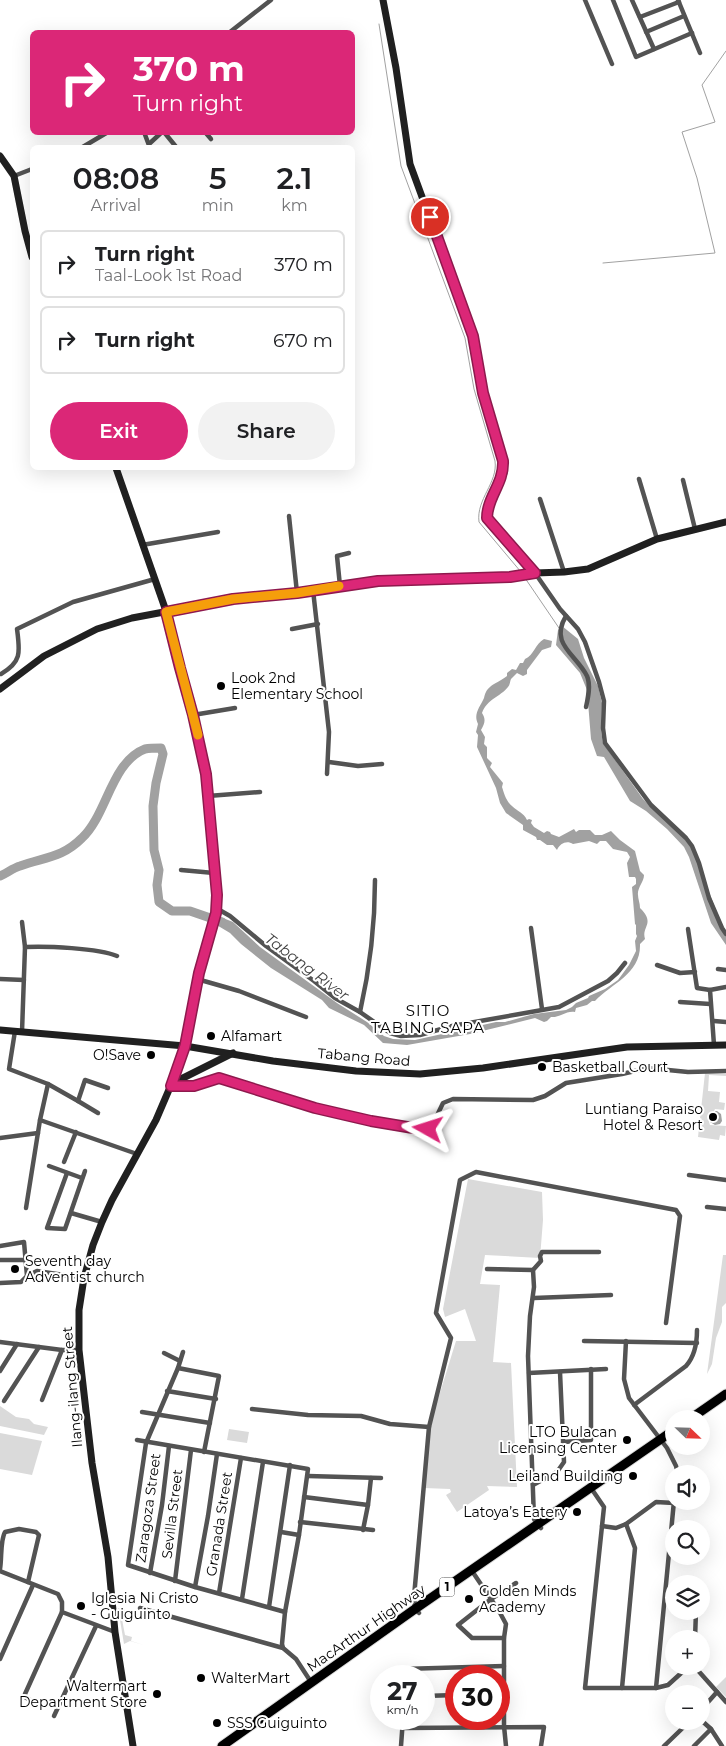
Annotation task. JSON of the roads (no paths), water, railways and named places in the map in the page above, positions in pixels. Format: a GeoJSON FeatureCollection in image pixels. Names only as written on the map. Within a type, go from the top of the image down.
{"type":"FeatureCollection","features":[{"type":"Feature","properties":{"kind":"highway"},"geometry":{"type":"LineString","coordinates":[[703,1410],[726,1394]]}},
{"type":"Feature","properties":{"kind":"highway"},"geometry":{"type":"LineString","coordinates":[[710,1411],[726,1400]]}},
{"type":"Feature","properties":{"kind":"highway","name":"MacArthur Highway"},"geometry":{"type":"LineString","coordinates":[[222,1746],[665,1438]]}},
{"type":"Feature","properties":{"kind":"highway","name":"MacArthur Highway"},"geometry":{"type":"LineString","coordinates":[[229,1746],[312,1684]]}},
{"type":"Feature","properties":{"kind":"street"},"geometry":{"type":"LineString","coordinates":[[233,30],[272,0]]}},
{"type":"Feature","properties":{"kind":"street"},"geometry":{"type":"LineString","coordinates":[[383,0],[396,68],[410,164],[473,336],[483,393],[503,461],[504,473],[487,510],[487,518],[534,573],[565,617],[578,629],[585,642],[604,702],[603,728],[605,743],[651,805],[692,846],[709,898],[726,934]]}},
{"type":"Feature","properties":{"kind":"street"},"geometry":{"type":"LineString","coordinates":[[586,0],[612,64]]}},
{"type":"Feature","properties":{"kind":"street"},"geometry":{"type":"LineString","coordinates":[[612,0],[636,57],[692,33]]}},
{"type":"Feature","properties":{"kind":"street"},"geometry":{"type":"LineString","coordinates":[[633,0],[654,49]]}},
{"type":"Feature","properties":{"kind":"street"},"geometry":{"type":"LineString","coordinates":[[640,17],[678,1],[700,53]]}},
{"type":"Feature","properties":{"kind":"street"},"geometry":{"type":"LineString","coordinates":[[646,32],[684,16]]}},
{"type":"Feature","properties":{"kind":"street"},"geometry":{"type":"LineString","coordinates":[[86,145],[103,135]]}},
{"type":"Feature","properties":{"kind":"street"},"geometry":{"type":"LineString","coordinates":[[151,145],[160,135]]}},
{"type":"Feature","properties":{"kind":"street"},"geometry":{"type":"LineString","coordinates":[[166,135],[174,145]]}},
{"type":"Feature","properties":{"kind":"street"},"geometry":{"type":"LineString","coordinates":[[207,135],[210,139]]}},
{"type":"Feature","properties":{"kind":"street"},"geometry":{"type":"LineString","coordinates":[[0,156],[14,176],[30,250]]}},
{"type":"Feature","properties":{"kind":"street"},"geometry":{"type":"LineString","coordinates":[[14,176],[30,170]]}},
{"type":"Feature","properties":{"kind":"street","name":"Ilang-ilang Street"},"geometry":{"type":"LineString","coordinates":[[117,470],[156,579],[193,715],[206,774],[217,895],[212,928],[197,979],[185,1046],[173,1082],[156,1120],[102,1222],[93,1245],[84,1278],[79,1310],[79,1350],[92,1463],[108,1557],[115,1632],[133,1746]]}},
{"type":"Feature","properties":{"kind":"street"},"geometry":{"type":"LineString","coordinates":[[639,479],[657,539]]}},
{"type":"Feature","properties":{"kind":"street"},"geometry":{"type":"LineString","coordinates":[[683,480],[695,529]]}},
{"type":"Feature","properties":{"kind":"street"},"geometry":{"type":"LineString","coordinates":[[540,499],[564,572]]}},
{"type":"Feature","properties":{"kind":"street"},"geometry":{"type":"LineString","coordinates":[[289,516],[297,593]]}},
{"type":"Feature","properties":{"kind":"street"},"geometry":{"type":"LineString","coordinates":[[0,689],[44,656],[97,629],[132,618],[233,599],[297,593],[378,581],[510,577],[534,573],[588,569],[657,539],[726,522]]}},
{"type":"Feature","properties":{"kind":"street"},"geometry":{"type":"LineString","coordinates":[[142,544],[218,532]]}},
{"type":"Feature","properties":{"kind":"street"},"geometry":{"type":"LineString","coordinates":[[340,586],[337,556],[349,553]]}},
{"type":"Feature","properties":{"kind":"street"},"geometry":{"type":"LineString","coordinates":[[6,684],[0,674],[15,664],[18,659],[17,629],[73,602],[156,579]]}},
{"type":"Feature","properties":{"kind":"street"},"geometry":{"type":"LineString","coordinates":[[313,590],[329,732],[327,774]]}},
{"type":"Feature","properties":{"kind":"street"},"geometry":{"type":"LineString","coordinates":[[565,617],[561,624],[560,635],[564,646],[588,678],[589,694],[586,707]]}},
{"type":"Feature","properties":{"kind":"street"},"geometry":{"type":"LineString","coordinates":[[292,629],[318,624]]}},
{"type":"Feature","properties":{"kind":"street"},"geometry":{"type":"LineString","coordinates":[[193,715],[234,708]]}},
{"type":"Feature","properties":{"kind":"street"},"geometry":{"type":"LineString","coordinates":[[328,762],[358,766],[382,764]]}},
{"type":"Feature","properties":{"kind":"street"},"geometry":{"type":"LineString","coordinates":[[208,796],[260,792]]}},
{"type":"Feature","properties":{"kind":"street"},"geometry":{"type":"LineString","coordinates":[[181,870],[214,873]]}},
{"type":"Feature","properties":{"kind":"street"},"geometry":{"type":"LineString","coordinates":[[360,1012],[369,975],[375,909],[375,880]]}},
{"type":"Feature","properties":{"kind":"street"},"geometry":{"type":"LineString","coordinates":[[216,910],[230,916],[335,998],[360,1012],[390,1033],[401,1036],[420,1035],[452,1026],[559,1007],[608,981],[625,963]]}},
{"type":"Feature","properties":{"kind":"street"},"geometry":{"type":"LineString","coordinates":[[22,922],[25,947],[24,980],[18,1032],[9,1069],[48,1084],[98,1112]]}},
{"type":"Feature","properties":{"kind":"street"},"geometry":{"type":"LineString","coordinates":[[531,928],[542,1009]]}},
{"type":"Feature","properties":{"kind":"street"},"geometry":{"type":"LineString","coordinates":[[688,929],[697,988],[710,990],[726,987]]}},
{"type":"Feature","properties":{"kind":"street"},"geometry":{"type":"LineString","coordinates":[[25,947],[38,946],[105,952],[117,956]]}},
{"type":"Feature","properties":{"kind":"street"},"geometry":{"type":"LineString","coordinates":[[657,964],[680,973],[695,972]]}},
{"type":"Feature","properties":{"kind":"street"},"geometry":{"type":"LineString","coordinates":[[718,969],[726,970]]}},
{"type":"Feature","properties":{"kind":"street"},"geometry":{"type":"LineString","coordinates":[[0,979],[24,980]]}},
{"type":"Feature","properties":{"kind":"street"},"geometry":{"type":"LineString","coordinates":[[197,979],[239,991],[306,1017]]}},
{"type":"Feature","properties":{"kind":"street"},"geometry":{"type":"LineString","coordinates":[[710,990],[710,1004],[714,1021],[714,1045]]}},
{"type":"Feature","properties":{"kind":"street"},"geometry":{"type":"LineString","coordinates":[[680,1002],[710,1004]]}},
{"type":"Feature","properties":{"kind":"street"},"geometry":{"type":"LineString","coordinates":[[714,1021],[726,1022]]}},
{"type":"Feature","properties":{"kind":"street","name":"Tabang Road"},"geometry":{"type":"LineString","coordinates":[[0,1030],[185,1046],[273,1061],[356,1071],[420,1074],[483,1068],[627,1047],[726,1045]]}},
{"type":"Feature","properties":{"kind":"street"},"geometry":{"type":"LineString","coordinates":[[173,1082],[234,1053]]}},
{"type":"Feature","properties":{"kind":"street"},"geometry":{"type":"LineString","coordinates":[[173,1082],[194,1086],[219,1078],[315,1108],[371,1121],[425,1130],[432,1126],[443,1103],[453,1098],[533,1100],[546,1096],[566,1083],[648,1068],[688,1072],[726,1071]]}},
{"type":"Feature","properties":{"kind":"street"},"geometry":{"type":"LineString","coordinates":[[78,1101],[85,1080],[108,1088]]}},
{"type":"Feature","properties":{"kind":"street"},"geometry":{"type":"LineString","coordinates":[[26,1208],[40,1120],[48,1084]]}},
{"type":"Feature","properties":{"kind":"street"},"geometry":{"type":"LineString","coordinates":[[40,1120],[138,1154]]}},
{"type":"Feature","properties":{"kind":"street"},"geometry":{"type":"LineString","coordinates":[[0,1138],[38,1132]]}},
{"type":"Feature","properties":{"kind":"street"},"geometry":{"type":"LineString","coordinates":[[64,1162],[76,1132]]}},
{"type":"Feature","properties":{"kind":"street"},"geometry":{"type":"LineString","coordinates":[[49,1166],[82,1178]]}},
{"type":"Feature","properties":{"kind":"street"},"geometry":{"type":"LineString","coordinates":[[67,1173],[47,1228],[65,1230],[85,1171]]}},
{"type":"Feature","properties":{"kind":"street"},"geometry":{"type":"LineString","coordinates":[[417,1611],[414,1597],[429,1427],[451,1338],[436,1313],[460,1180],[476,1172],[676,1210],[680,1216],[666,1323]]}},
{"type":"Feature","properties":{"kind":"street"},"geometry":{"type":"LineString","coordinates":[[689,1175],[726,1180]]}},
{"type":"Feature","properties":{"kind":"street"},"geometry":{"type":"LineString","coordinates":[[707,1207],[726,1209]]}},
{"type":"Feature","properties":{"kind":"street"},"geometry":{"type":"LineString","coordinates":[[71,1213],[102,1222]]}},
{"type":"Feature","properties":{"kind":"street"},"geometry":{"type":"LineString","coordinates":[[0,1246],[24,1242],[27,1276]]}},
{"type":"Feature","properties":{"kind":"street"},"geometry":{"type":"LineString","coordinates":[[539,1526],[534,1519],[529,1373],[530,1316],[534,1298],[534,1270],[541,1262],[540,1256],[542,1252],[599,1252]]}},
{"type":"Feature","properties":{"kind":"street"},"geometry":{"type":"LineString","coordinates":[[0,1260],[26,1260]]}},
{"type":"Feature","properties":{"kind":"street"},"geometry":{"type":"LineString","coordinates":[[487,1269],[534,1270]]}},
{"type":"Feature","properties":{"kind":"street"},"geometry":{"type":"LineString","coordinates":[[0,1284],[21,1282],[27,1276],[37,1271],[84,1278]]}},
{"type":"Feature","properties":{"kind":"street"},"geometry":{"type":"LineString","coordinates":[[534,1298],[612,1295]]}},
{"type":"Feature","properties":{"kind":"street"},"geometry":{"type":"LineString","coordinates":[[634,1405],[686,1366],[697,1343],[697,1330]]}},
{"type":"Feature","properties":{"kind":"street"},"geometry":{"type":"LineString","coordinates":[[584,1341],[697,1343]]}},
{"type":"Feature","properties":{"kind":"street"},"geometry":{"type":"LineString","coordinates":[[626,1341],[624,1379],[629,1398],[662,1441],[675,1465]]}},
{"type":"Feature","properties":{"kind":"street"},"geometry":{"type":"LineString","coordinates":[[0,1342],[62,1350],[79,1350]]}},
{"type":"Feature","properties":{"kind":"street"},"geometry":{"type":"LineString","coordinates":[[0,1371],[17,1344]]}},
{"type":"Feature","properties":{"kind":"street"},"geometry":{"type":"LineString","coordinates":[[4,1401],[39,1347]]}},
{"type":"Feature","properties":{"kind":"street"},"geometry":{"type":"LineString","coordinates":[[42,1400],[62,1350]]}},
{"type":"Feature","properties":{"kind":"street"},"geometry":{"type":"LineString","coordinates":[[183,1352],[146,1443],[128,1563],[130,1566],[150,1573],[285,1612]]}},
{"type":"Feature","properties":{"kind":"street"},"geometry":{"type":"LineString","coordinates":[[164,1353],[180,1361]]}},
{"type":"Feature","properties":{"kind":"street"},"geometry":{"type":"LineString","coordinates":[[178,1368],[219,1376],[216,1399],[204,1452]]}},
{"type":"Feature","properties":{"kind":"street"},"geometry":{"type":"LineString","coordinates":[[563,1442],[591,1440],[591,1369]]}},
{"type":"Feature","properties":{"kind":"street"},"geometry":{"type":"LineString","coordinates":[[529,1373],[606,1369]]}},
{"type":"Feature","properties":{"kind":"street"},"geometry":{"type":"LineString","coordinates":[[533,1486],[557,1472],[564,1462],[560,1372]]}},
{"type":"Feature","properties":{"kind":"street"},"geometry":{"type":"LineString","coordinates":[[166,1391],[216,1399]]}},
{"type":"Feature","properties":{"kind":"street"},"geometry":{"type":"LineString","coordinates":[[252,1409],[308,1415],[361,1416],[390,1424],[429,1427]]}},
{"type":"Feature","properties":{"kind":"street"},"geometry":{"type":"LineString","coordinates":[[142,1412],[210,1423]]}},
{"type":"Feature","properties":{"kind":"street"},"geometry":{"type":"LineString","coordinates":[[137,1440],[308,1469],[299,1535],[285,1612],[283,1648]]}},
{"type":"Feature","properties":{"kind":"street","name":"Zaragoza Street"},"geometry":{"type":"LineString","coordinates":[[150,1573],[162,1505],[168,1446]]}},
{"type":"Feature","properties":{"kind":"street","name":"Sevilla Street"},"geometry":{"type":"LineString","coordinates":[[175,1580],[191,1450]]}},
{"type":"Feature","properties":{"kind":"street"},"geometry":{"type":"LineString","coordinates":[[196,1587],[217,1454]]}},
{"type":"Feature","properties":{"kind":"street","name":"Granada Street"},"geometry":{"type":"LineString","coordinates":[[219,1593],[241,1458]]}},
{"type":"Feature","properties":{"kind":"street"},"geometry":{"type":"LineString","coordinates":[[242,1599],[263,1462]]}},
{"type":"Feature","properties":{"kind":"street"},"geometry":{"type":"LineString","coordinates":[[269,1607],[290,1465]]}},
{"type":"Feature","properties":{"kind":"street"},"geometry":{"type":"LineString","coordinates":[[308,1476],[381,1478]]}},
{"type":"Feature","properties":{"kind":"street"},"geometry":{"type":"LineString","coordinates":[[363,1530],[371,1478]]}},
{"type":"Feature","properties":{"kind":"street"},"geometry":{"type":"LineString","coordinates":[[592,1490],[604,1507],[586,1688],[656,1688],[668,1686],[680,1675]]}},
{"type":"Feature","properties":{"kind":"street"},"geometry":{"type":"LineString","coordinates":[[304,1497],[368,1505]]}},
{"type":"Feature","properties":{"kind":"street"},"geometry":{"type":"LineString","coordinates":[[602,1526],[616,1528],[626,1524],[656,1502],[665,1502]]}},
{"type":"Feature","properties":{"kind":"street"},"geometry":{"type":"LineString","coordinates":[[668,1575],[673,1510]]}},
{"type":"Feature","properties":{"kind":"street"},"geometry":{"type":"LineString","coordinates":[[300,1522],[373,1530]]}},
{"type":"Feature","properties":{"kind":"street"},"geometry":{"type":"LineString","coordinates":[[622,1688],[635,1548],[626,1524]]}},
{"type":"Feature","properties":{"kind":"street"},"geometry":{"type":"LineString","coordinates":[[28,1582],[38,1533],[11,1530],[1,1537],[2,1555],[0,1570],[34,1586],[58,1594],[62,1602],[62,1612],[25,1694],[25,1697],[30,1700]]}},
{"type":"Feature","properties":{"kind":"street"},"geometry":{"type":"LineString","coordinates":[[281,1532],[299,1535]]}},
{"type":"Feature","properties":{"kind":"street"},"geometry":{"type":"LineString","coordinates":[[473,1573],[506,1624],[504,1665]]}},
{"type":"Feature","properties":{"kind":"street"},"geometry":{"type":"LineString","coordinates":[[504,1638],[472,1638],[458,1625],[491,1599],[516,1583]]}},
{"type":"Feature","properties":{"kind":"street"},"geometry":{"type":"LineString","coordinates":[[0,1659],[34,1586]]}},
{"type":"Feature","properties":{"kind":"street"},"geometry":{"type":"LineString","coordinates":[[656,1688],[665,1605]]}},
{"type":"Feature","properties":{"kind":"street"},"geometry":{"type":"LineString","coordinates":[[140,1608],[283,1648],[296,1659],[312,1684]]}},
{"type":"Feature","properties":{"kind":"street"},"geometry":{"type":"LineString","coordinates":[[62,1612],[115,1632]]}},
{"type":"Feature","properties":{"kind":"street"},"geometry":{"type":"LineString","coordinates":[[54,1716],[96,1626]]}},
{"type":"Feature","properties":{"kind":"street"},"geometry":{"type":"LineString","coordinates":[[702,1675],[726,1702]]}},
{"type":"Feature","properties":{"kind":"street"},"geometry":{"type":"LineString","coordinates":[[710,1700],[717,1692]]}},
{"type":"Feature","properties":{"kind":"street"},"geometry":{"type":"LineString","coordinates":[[510,1726],[544,1727],[541,1746]]}},
{"type":"Feature","properties":{"kind":"street"},"geometry":{"type":"LineString","coordinates":[[694,1746],[711,1729],[722,1746]]}},
{"type":"Feature","properties":{"kind":"street"},"geometry":{"type":"LineString","coordinates":[[402,1746],[403,1730]]}},
{"type":"Feature","properties":{"kind":"street"},"geometry":{"type":"LineString","coordinates":[[504,1730],[506,1746]]}},
{"type":"Feature","properties":{"kind":"street"},"geometry":{"type":"LineString","coordinates":[[667,1745],[681,1730]]}},
{"type":"Feature","properties":{"kind":"waterway"},"geometry":{"type":"LineString","coordinates":[[379,24],[401,166],[465,338],[474,389],[495,461],[493,477],[481,506],[479,522],[521,572]]}},
{"type":"Feature","properties":{"kind":"waterway"},"geometry":{"type":"LineString","coordinates":[[603,263],[715,253],[697,178],[682,132],[715,122],[702,85],[726,51]]}},
{"type":"Feature","properties":{"kind":"waterway"},"geometry":{"type":"LineString","coordinates":[[525,578],[559,628]]}},
{"type":"Feature","properties":{"kind":"waterway","name":"Tabang River"},"geometry":{"type":"LineString","coordinates":[[0,876],[17,867],[53,856],[75,845],[98,816],[124,765],[145,749],[161,748],[163,754],[153,806],[154,850],[159,870],[157,885],[159,902],[172,911],[190,911],[222,922]]}},
{"type":"Feature","properties":{"kind":"place","name":"Look 2nd Elementary School"},"geometry":{"type":"Point","coordinates":[221,686]}},
{"type":"Feature","properties":{"kind":"place","name":"Alfamart"},"geometry":{"type":"Point","coordinates":[211,1036]}},
{"type":"Feature","properties":{"kind":"place","name":"O!Save"},"geometry":{"type":"Point","coordinates":[151,1055]}},
{"type":"Feature","properties":{"kind":"place","name":"Basketball Court"},"geometry":{"type":"Point","coordinates":[542,1067]}},
{"type":"Feature","properties":{"kind":"place","name":"Luntiang Paraiso Hotel & Resort"},"geometry":{"type":"Point","coordinates":[713,1117]}},
{"type":"Feature","properties":{"kind":"place","name":"Seventh day Adventist church"},"geometry":{"type":"Point","coordinates":[15,1269]}},
{"type":"Feature","properties":{"kind":"place","name":"LTO Bulacan Licensing Center"},"geometry":{"type":"Point","coordinates":[627,1440]}},
{"type":"Feature","properties":{"kind":"place","name":"Leiland Building"},"geometry":{"type":"Point","coordinates":[633,1476]}},
{"type":"Feature","properties":{"kind":"place","name":"Latoya’s Eatery"},"geometry":{"type":"Point","coordinates":[577,1512]}},
{"type":"Feature","properties":{"kind":"place","name":"Golden Minds Academy"},"geometry":{"type":"Point","coordinates":[469,1599]}},
{"type":"Feature","properties":{"kind":"place","name":"Iglesia Ni Cristo - Guiguinto"},"geometry":{"type":"Point","coordinates":[81,1606]}},
{"type":"Feature","properties":{"kind":"place","name":"WalterMart"},"geometry":{"type":"Point","coordinates":[201,1678]}},
{"type":"Feature","properties":{"kind":"place","name":"Waltermart Department Store"},"geometry":{"type":"Point","coordinates":[157,1694]}},
{"type":"Feature","properties":{"kind":"place","name":"SSS Guiguinto"},"geometry":{"type":"Point","coordinates":[217,1723]}},
{"type":"Feature","properties":{"kind":"district","name":"SITIO TABING SAPA"},"geometry":{"type":"Point","coordinates":[428,1020]}}]}
